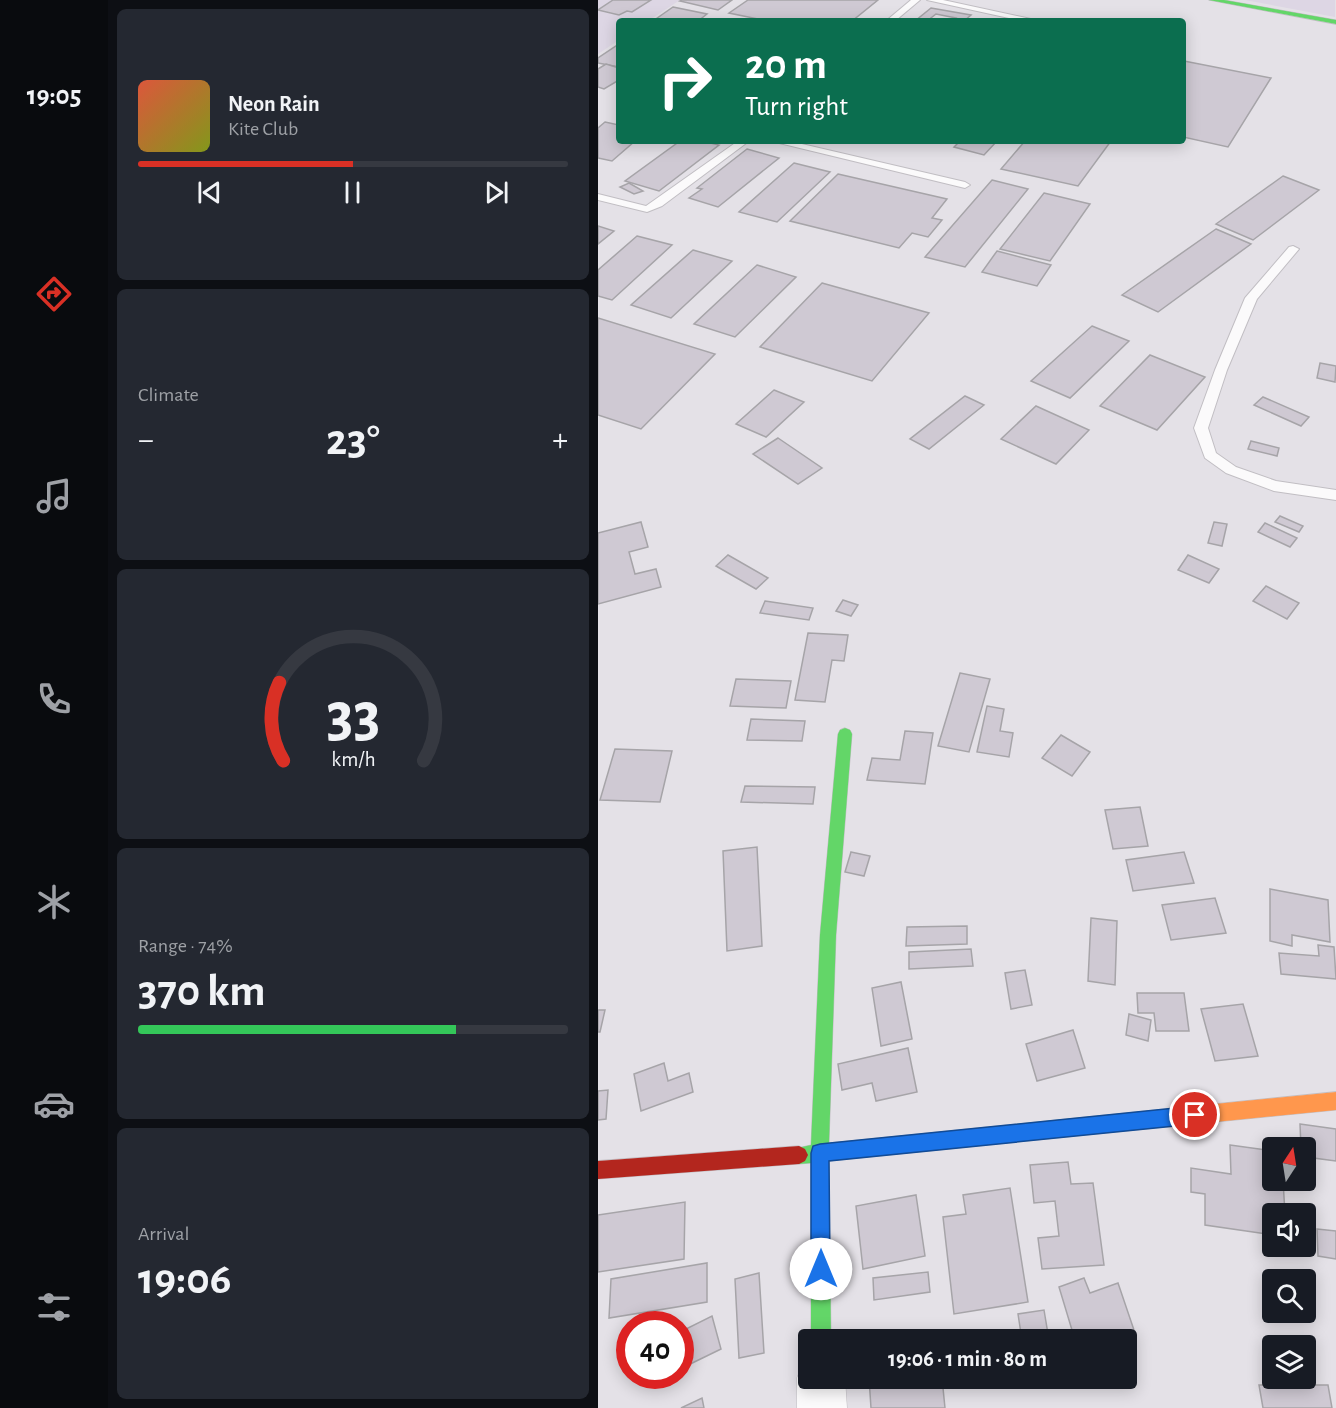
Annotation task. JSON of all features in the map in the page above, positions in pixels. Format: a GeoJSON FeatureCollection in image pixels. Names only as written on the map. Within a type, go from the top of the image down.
{"type":"FeatureCollection","features":[{"type":"Feature","properties":{"kind":"main road"},"geometry":{"type":"LineString","coordinates":[[1212,0],[1336,22]]}},
{"type":"Feature","properties":{"kind":"main road"},"geometry":{"type":"LineString","coordinates":[[821,1329],[820,1153],[828,935],[846,735]]}},
{"type":"Feature","properties":{"kind":"main road"},"geometry":{"type":"LineString","coordinates":[[598,1170],[820,1153],[1336,1101]]}},
{"type":"Feature","properties":{"kind":"street"},"geometry":{"type":"LineString","coordinates":[[821,1389],[822,1408]]}},
{"type":"Feature","properties":{"kind":"lane"},"geometry":{"type":"LineString","coordinates":[[894,18],[916,0]]}},
{"type":"Feature","properties":{"kind":"lane"},"geometry":{"type":"LineString","coordinates":[[931,0],[1021,18]]}},
{"type":"Feature","properties":{"kind":"lane"},"geometry":{"type":"LineString","coordinates":[[598,197],[647,209],[658,204],[740,144]]}},
{"type":"Feature","properties":{"kind":"lane"},"geometry":{"type":"LineString","coordinates":[[789,144],[965,185]]}},
{"type":"Feature","properties":{"kind":"lane"},"geometry":{"type":"LineString","coordinates":[[1293,249],[1251,298],[1221,370],[1201,428],[1210,455],[1231,470],[1274,486],[1336,495]]}},
{"type":"Feature","properties":{"kind":"shaded area"},"geometry":{"type":"Polygon","coordinates":[[[598,0],[680,0],[653,18],[616,18],[616,42],[598,54],[598,0]]]}},
{"type":"Feature","properties":{"kind":"shaded area"},"geometry":{"type":"Polygon","coordinates":[[[1245,0],[1335,0],[1335,17],[1245,0]]]}},
{"type":"Feature","properties":{"kind":"building"},"geometry":{"type":"Polygon","coordinates":[[[613,0],[651,0],[632,12],[627,11],[619,15],[598,10],[613,0]]]}},
{"type":"Feature","properties":{"kind":"building"},"geometry":{"type":"Polygon","coordinates":[[[732,0],[718,10],[680,1],[732,0]]]}},
{"type":"Feature","properties":{"kind":"building"},"geometry":{"type":"Polygon","coordinates":[[[748,0],[878,0],[856,18],[753,18],[729,13],[748,0]]]}},
{"type":"Feature","properties":{"kind":"building"},"geometry":{"type":"Polygon","coordinates":[[[673,7],[707,14],[702,18],[657,18],[673,7]]]}},
{"type":"Feature","properties":{"kind":"building"},"geometry":{"type":"Polygon","coordinates":[[[931,8],[971,15],[968,18],[956,18],[936,14],[931,18],[919,18],[931,8]]]}},
{"type":"Feature","properties":{"kind":"building"},"geometry":{"type":"Polygon","coordinates":[[[616,46],[616,66],[598,63],[598,58],[616,46]]]}},
{"type":"Feature","properties":{"kind":"building"},"geometry":{"type":"Polygon","coordinates":[[[1186,61],[1271,78],[1228,147],[1186,138],[1186,61]]]}},
{"type":"Feature","properties":{"kind":"building"},"geometry":{"type":"Polygon","coordinates":[[[606,64],[616,67],[616,82],[604,89],[598,87],[598,69],[606,64]]]}},
{"type":"Feature","properties":{"kind":"building"},"geometry":{"type":"Polygon","coordinates":[[[605,122],[616,124],[616,144],[632,144],[612,161],[598,158],[598,128],[605,122]]]}},
{"type":"Feature","properties":{"kind":"building"},"geometry":{"type":"Polygon","coordinates":[[[676,144],[719,145],[659,191],[625,181],[676,144]]]}},
{"type":"Feature","properties":{"kind":"building"},"geometry":{"type":"Polygon","coordinates":[[[957,144],[994,144],[984,155],[954,147],[957,144]]]}},
{"type":"Feature","properties":{"kind":"building"},"geometry":{"type":"Polygon","coordinates":[[[1022,144],[1109,144],[1078,186],[1001,169],[1022,144]]]}},
{"type":"Feature","properties":{"kind":"building"},"geometry":{"type":"Polygon","coordinates":[[[747,149],[779,158],[718,207],[689,198],[702,189],[697,188],[747,149]]]}},
{"type":"Feature","properties":{"kind":"building"},"geometry":{"type":"Polygon","coordinates":[[[794,163],[830,172],[777,222],[739,212],[794,163]]]}},
{"type":"Feature","properties":{"kind":"building"},"geometry":{"type":"Polygon","coordinates":[[[838,174],[947,199],[932,218],[942,220],[928,237],[912,233],[899,248],[790,221],[838,174]]]}},
{"type":"Feature","properties":{"kind":"building"},"geometry":{"type":"Polygon","coordinates":[[[1283,176],[1319,190],[1253,240],[1216,224],[1283,176]]]}},
{"type":"Feature","properties":{"kind":"building"},"geometry":{"type":"Polygon","coordinates":[[[992,180],[1028,189],[965,267],[925,257],[992,180]]]}},
{"type":"Feature","properties":{"kind":"building"},"geometry":{"type":"Polygon","coordinates":[[[629,183],[643,191],[634,194],[620,187],[629,183]]]}},
{"type":"Feature","properties":{"kind":"building"},"geometry":{"type":"Polygon","coordinates":[[[1044,193],[1090,204],[1050,261],[1000,249],[1044,193]]]}},
{"type":"Feature","properties":{"kind":"building"},"geometry":{"type":"Polygon","coordinates":[[[598,226],[614,231],[598,244],[598,226]]]}},
{"type":"Feature","properties":{"kind":"building"},"geometry":{"type":"Polygon","coordinates":[[[1216,229],[1251,244],[1158,312],[1122,295],[1216,229]]]}},
{"type":"Feature","properties":{"kind":"building"},"geometry":{"type":"Polygon","coordinates":[[[637,236],[672,245],[612,300],[598,296],[598,270],[637,236]]]}},
{"type":"Feature","properties":{"kind":"building"},"geometry":{"type":"Polygon","coordinates":[[[693,250],[732,261],[671,318],[631,305],[693,250]]]}},
{"type":"Feature","properties":{"kind":"building"},"geometry":{"type":"Polygon","coordinates":[[[997,251],[1051,265],[1037,286],[982,272],[997,251]]]}},
{"type":"Feature","properties":{"kind":"building"},"geometry":{"type":"Polygon","coordinates":[[[757,265],[796,277],[735,337],[694,324],[757,265]]]}},
{"type":"Feature","properties":{"kind":"building"},"geometry":{"type":"Polygon","coordinates":[[[822,283],[929,313],[872,381],[760,347],[822,283]]]}},
{"type":"Feature","properties":{"kind":"building"},"geometry":{"type":"Polygon","coordinates":[[[598,318],[715,354],[641,429],[598,415],[598,318]]]}},
{"type":"Feature","properties":{"kind":"building"},"geometry":{"type":"Polygon","coordinates":[[[1092,326],[1129,341],[1070,398],[1031,381],[1092,326]]]}},
{"type":"Feature","properties":{"kind":"building"},"geometry":{"type":"Polygon","coordinates":[[[1150,355],[1205,377],[1157,430],[1100,406],[1150,355]]]}},
{"type":"Feature","properties":{"kind":"building"},"geometry":{"type":"Polygon","coordinates":[[[1320,363],[1336,366],[1335,382],[1317,378],[1320,363]]]}},
{"type":"Feature","properties":{"kind":"building"},"geometry":{"type":"Polygon","coordinates":[[[774,390],[804,402],[766,437],[736,424],[774,390]]]}},
{"type":"Feature","properties":{"kind":"building"},"geometry":{"type":"Polygon","coordinates":[[[965,396],[984,405],[929,449],[910,439],[965,396]]]}},
{"type":"Feature","properties":{"kind":"building"},"geometry":{"type":"Polygon","coordinates":[[[1263,397],[1309,417],[1301,426],[1254,405],[1263,397]]]}},
{"type":"Feature","properties":{"kind":"building"},"geometry":{"type":"Polygon","coordinates":[[[1036,406],[1089,430],[1056,464],[1001,439],[1036,406]]]}},
{"type":"Feature","properties":{"kind":"building"},"geometry":{"type":"Polygon","coordinates":[[[778,438],[822,468],[798,484],[753,454],[778,438]]]}},
{"type":"Feature","properties":{"kind":"building"},"geometry":{"type":"Polygon","coordinates":[[[1251,441],[1279,448],[1277,456],[1248,449],[1251,441]]]}},
{"type":"Feature","properties":{"kind":"building"},"geometry":{"type":"Polygon","coordinates":[[[1280,516],[1303,526],[1299,532],[1275,522],[1280,516]]]}},
{"type":"Feature","properties":{"kind":"building"},"geometry":{"type":"Polygon","coordinates":[[[641,522],[648,547],[629,552],[635,574],[656,569],[661,587],[598,604],[598,533],[641,522]]]}},
{"type":"Feature","properties":{"kind":"building"},"geometry":{"type":"Polygon","coordinates":[[[1214,522],[1227,524],[1222,546],[1208,543],[1214,522]]]}},
{"type":"Feature","properties":{"kind":"building"},"geometry":{"type":"Polygon","coordinates":[[[1265,523],[1297,538],[1290,547],[1258,532],[1265,523]]]}},
{"type":"Feature","properties":{"kind":"building"},"geometry":{"type":"Polygon","coordinates":[[[728,555],[768,578],[756,589],[716,566],[728,555]]]}},
{"type":"Feature","properties":{"kind":"building"},"geometry":{"type":"Polygon","coordinates":[[[1188,555],[1219,569],[1209,583],[1178,570],[1188,555]]]}},
{"type":"Feature","properties":{"kind":"building"},"geometry":{"type":"Polygon","coordinates":[[[1266,586],[1299,603],[1287,619],[1253,601],[1266,586]]]}},
{"type":"Feature","properties":{"kind":"building"},"geometry":{"type":"Polygon","coordinates":[[[843,600],[858,605],[851,616],[836,611],[843,600]]]}},
{"type":"Feature","properties":{"kind":"building"},"geometry":{"type":"Polygon","coordinates":[[[765,601],[813,608],[809,620],[760,613],[765,601]]]}},
{"type":"Feature","properties":{"kind":"building"},"geometry":{"type":"Polygon","coordinates":[[[808,633],[848,635],[844,661],[832,660],[825,702],[795,700],[808,633]]]}},
{"type":"Feature","properties":{"kind":"building"},"geometry":{"type":"Polygon","coordinates":[[[960,673],[990,679],[969,752],[938,746],[960,673]]]}},
{"type":"Feature","properties":{"kind":"building"},"geometry":{"type":"Polygon","coordinates":[[[736,679],[791,681],[786,708],[730,706],[736,679]]]}},
{"type":"Feature","properties":{"kind":"building"},"geometry":{"type":"Polygon","coordinates":[[[987,706],[1004,709],[1000,731],[1013,733],[1009,757],[977,752],[987,706]]]}},
{"type":"Feature","properties":{"kind":"building"},"geometry":{"type":"Polygon","coordinates":[[[751,719],[805,721],[802,741],[747,740],[751,719]]]}},
{"type":"Feature","properties":{"kind":"building"},"geometry":{"type":"Polygon","coordinates":[[[905,731],[933,733],[925,784],[867,780],[872,758],[900,760],[905,731]]]}},
{"type":"Feature","properties":{"kind":"building"},"geometry":{"type":"Polygon","coordinates":[[[1061,735],[1090,752],[1072,776],[1042,758],[1061,735]]]}},
{"type":"Feature","properties":{"kind":"building"},"geometry":{"type":"Polygon","coordinates":[[[615,749],[672,751],[660,802],[600,800],[615,749]]]}},
{"type":"Feature","properties":{"kind":"building"},"geometry":{"type":"Polygon","coordinates":[[[745,786],[815,787],[813,804],[741,802],[745,786]]]}},
{"type":"Feature","properties":{"kind":"building"},"geometry":{"type":"Polygon","coordinates":[[[1140,807],[1148,846],[1113,849],[1105,810],[1140,807]]]}},
{"type":"Feature","properties":{"kind":"building"},"geometry":{"type":"Polygon","coordinates":[[[757,847],[762,946],[727,951],[723,851],[757,847]]]}},
{"type":"Feature","properties":{"kind":"building"},"geometry":{"type":"Polygon","coordinates":[[[851,852],[870,856],[864,876],[845,872],[851,852]]]}},
{"type":"Feature","properties":{"kind":"building"},"geometry":{"type":"Polygon","coordinates":[[[1184,852],[1194,883],[1133,891],[1126,860],[1184,852]]]}},
{"type":"Feature","properties":{"kind":"building"},"geometry":{"type":"Polygon","coordinates":[[[1270,889],[1328,900],[1330,942],[1292,935],[1292,946],[1270,941],[1270,889]]]}},
{"type":"Feature","properties":{"kind":"building"},"geometry":{"type":"Polygon","coordinates":[[[1215,898],[1226,933],[1171,940],[1162,905],[1215,898]]]}},
{"type":"Feature","properties":{"kind":"building"},"geometry":{"type":"Polygon","coordinates":[[[1091,918],[1117,921],[1115,985],[1088,981],[1091,918]]]}},
{"type":"Feature","properties":{"kind":"building"},"geometry":{"type":"Polygon","coordinates":[[[967,926],[967,944],[906,946],[907,927],[967,926]]]}},
{"type":"Feature","properties":{"kind":"building"},"geometry":{"type":"Polygon","coordinates":[[[1318,945],[1334,947],[1336,979],[1281,974],[1279,953],[1319,956],[1318,945]]]}},
{"type":"Feature","properties":{"kind":"building"},"geometry":{"type":"Polygon","coordinates":[[[971,949],[973,966],[909,969],[909,952],[971,949]]]}},
{"type":"Feature","properties":{"kind":"building"},"geometry":{"type":"Polygon","coordinates":[[[1025,970],[1032,1005],[1011,1009],[1005,973],[1025,970]]]}},
{"type":"Feature","properties":{"kind":"building"},"geometry":{"type":"Polygon","coordinates":[[[901,982],[912,1039],[881,1046],[872,988],[901,982]]]}},
{"type":"Feature","properties":{"kind":"building"},"geometry":{"type":"Polygon","coordinates":[[[1137,993],[1184,993],[1189,1031],[1156,1031],[1154,1013],[1138,1013],[1137,993]]]}},
{"type":"Feature","properties":{"kind":"building"},"geometry":{"type":"Polygon","coordinates":[[[1243,1004],[1258,1056],[1215,1061],[1201,1009],[1243,1004]]]}},
{"type":"Feature","properties":{"kind":"building"},"geometry":{"type":"Polygon","coordinates":[[[598,1010],[605,1010],[600,1032],[598,1032],[598,1010]]]}},
{"type":"Feature","properties":{"kind":"building"},"geometry":{"type":"Polygon","coordinates":[[[1129,1014],[1151,1020],[1148,1041],[1126,1035],[1129,1014]]]}},
{"type":"Feature","properties":{"kind":"building"},"geometry":{"type":"Polygon","coordinates":[[[1073,1030],[1085,1068],[1037,1081],[1026,1044],[1073,1030]]]}},
{"type":"Feature","properties":{"kind":"building"},"geometry":{"type":"Polygon","coordinates":[[[908,1048],[917,1092],[876,1101],[872,1083],[842,1090],[838,1064],[908,1048]]]}},
{"type":"Feature","properties":{"kind":"building"},"geometry":{"type":"Polygon","coordinates":[[[664,1063],[668,1081],[689,1073],[693,1092],[641,1111],[634,1074],[664,1063]]]}},
{"type":"Feature","properties":{"kind":"building"},"geometry":{"type":"Polygon","coordinates":[[[608,1090],[606,1119],[598,1120],[598,1091],[608,1090]]]}},
{"type":"Feature","properties":{"kind":"building"},"geometry":{"type":"Polygon","coordinates":[[[1300,1124],[1336,1129],[1336,1161],[1316,1158],[1316,1137],[1301,1137],[1300,1124]]]}},
{"type":"Feature","properties":{"kind":"building"},"geometry":{"type":"Polygon","coordinates":[[[1230,1145],[1262,1149],[1262,1191],[1284,1191],[1284,1203],[1262,1203],[1262,1233],[1205,1225],[1205,1194],[1191,1192],[1191,1168],[1231,1174],[1230,1145]]]}},
{"type":"Feature","properties":{"kind":"building"},"geometry":{"type":"Polygon","coordinates":[[[1068,1162],[1071,1184],[1093,1183],[1104,1265],[1042,1269],[1038,1238],[1059,1236],[1055,1201],[1034,1203],[1030,1165],[1068,1162]]]}},
{"type":"Feature","properties":{"kind":"building"},"geometry":{"type":"Polygon","coordinates":[[[1010,1188],[1028,1302],[954,1314],[943,1217],[966,1214],[963,1195],[1010,1188]]]}},
{"type":"Feature","properties":{"kind":"building"},"geometry":{"type":"Polygon","coordinates":[[[916,1195],[925,1256],[863,1269],[856,1206],[916,1195]]]}},
{"type":"Feature","properties":{"kind":"building"},"geometry":{"type":"Polygon","coordinates":[[[685,1202],[684,1259],[598,1272],[598,1215],[685,1202]]]}},
{"type":"Feature","properties":{"kind":"building"},"geometry":{"type":"Polygon","coordinates":[[[1317,1229],[1336,1231],[1336,1259],[1318,1256],[1317,1229]]]}},
{"type":"Feature","properties":{"kind":"building"},"geometry":{"type":"Polygon","coordinates":[[[707,1263],[707,1302],[652,1311],[616,1311],[616,1317],[609,1318],[611,1279],[707,1263]]]}},
{"type":"Feature","properties":{"kind":"building"},"geometry":{"type":"Polygon","coordinates":[[[928,1272],[930,1292],[874,1300],[873,1278],[928,1272]]]}},
{"type":"Feature","properties":{"kind":"building"},"geometry":{"type":"Polygon","coordinates":[[[759,1273],[764,1353],[739,1358],[735,1279],[759,1273]]]}},
{"type":"Feature","properties":{"kind":"building"},"geometry":{"type":"Polygon","coordinates":[[[1084,1278],[1090,1293],[1118,1283],[1134,1329],[1072,1329],[1059,1287],[1084,1278]]]}},
{"type":"Feature","properties":{"kind":"building"},"geometry":{"type":"Polygon","coordinates":[[[1044,1310],[1047,1329],[1020,1329],[1018,1314],[1044,1310]]]}},
{"type":"Feature","properties":{"kind":"building"},"geometry":{"type":"Polygon","coordinates":[[[712,1316],[721,1349],[694,1362],[694,1325],[712,1316]]]}},
{"type":"Feature","properties":{"kind":"building"},"geometry":{"type":"Polygon","coordinates":[[[1259,1385],[1262,1385],[1262,1389],[1316,1389],[1316,1385],[1328,1385],[1332,1408],[1263,1408],[1259,1385]]]}},
{"type":"Feature","properties":{"kind":"building"},"geometry":{"type":"Polygon","coordinates":[[[870,1389],[943,1389],[945,1408],[871,1408],[870,1389]]]}},
{"type":"Feature","properties":{"kind":"building"},"geometry":{"type":"Polygon","coordinates":[[[702,1398],[704,1408],[681,1408],[702,1398]]]}},
{"type":"Feature","properties":{"kind":"traffic: fast"},"geometry":{"type":"LineString","coordinates":[[1212,0],[1336,22]]}},
{"type":"Feature","properties":{"kind":"traffic: fast"},"geometry":{"type":"LineString","coordinates":[[821,1329],[820,1153],[828,935],[845,734]]}},
{"type":"Feature","properties":{"kind":"traffic: fast"},"geometry":{"type":"LineString","coordinates":[[799,1155],[1185,1116]]}},
{"type":"Feature","properties":{"kind":"traffic: slow"},"geometry":{"type":"LineString","coordinates":[[1185,1116],[1336,1101]]}},
{"type":"Feature","properties":{"kind":"traffic: jam"},"geometry":{"type":"LineString","coordinates":[[598,1170],[799,1155]]}},
{"type":"Feature","properties":{"kind":"route"},"geometry":{"type":"LineString","coordinates":[[821,1269],[820,1153],[1195,1115]]}}]}
